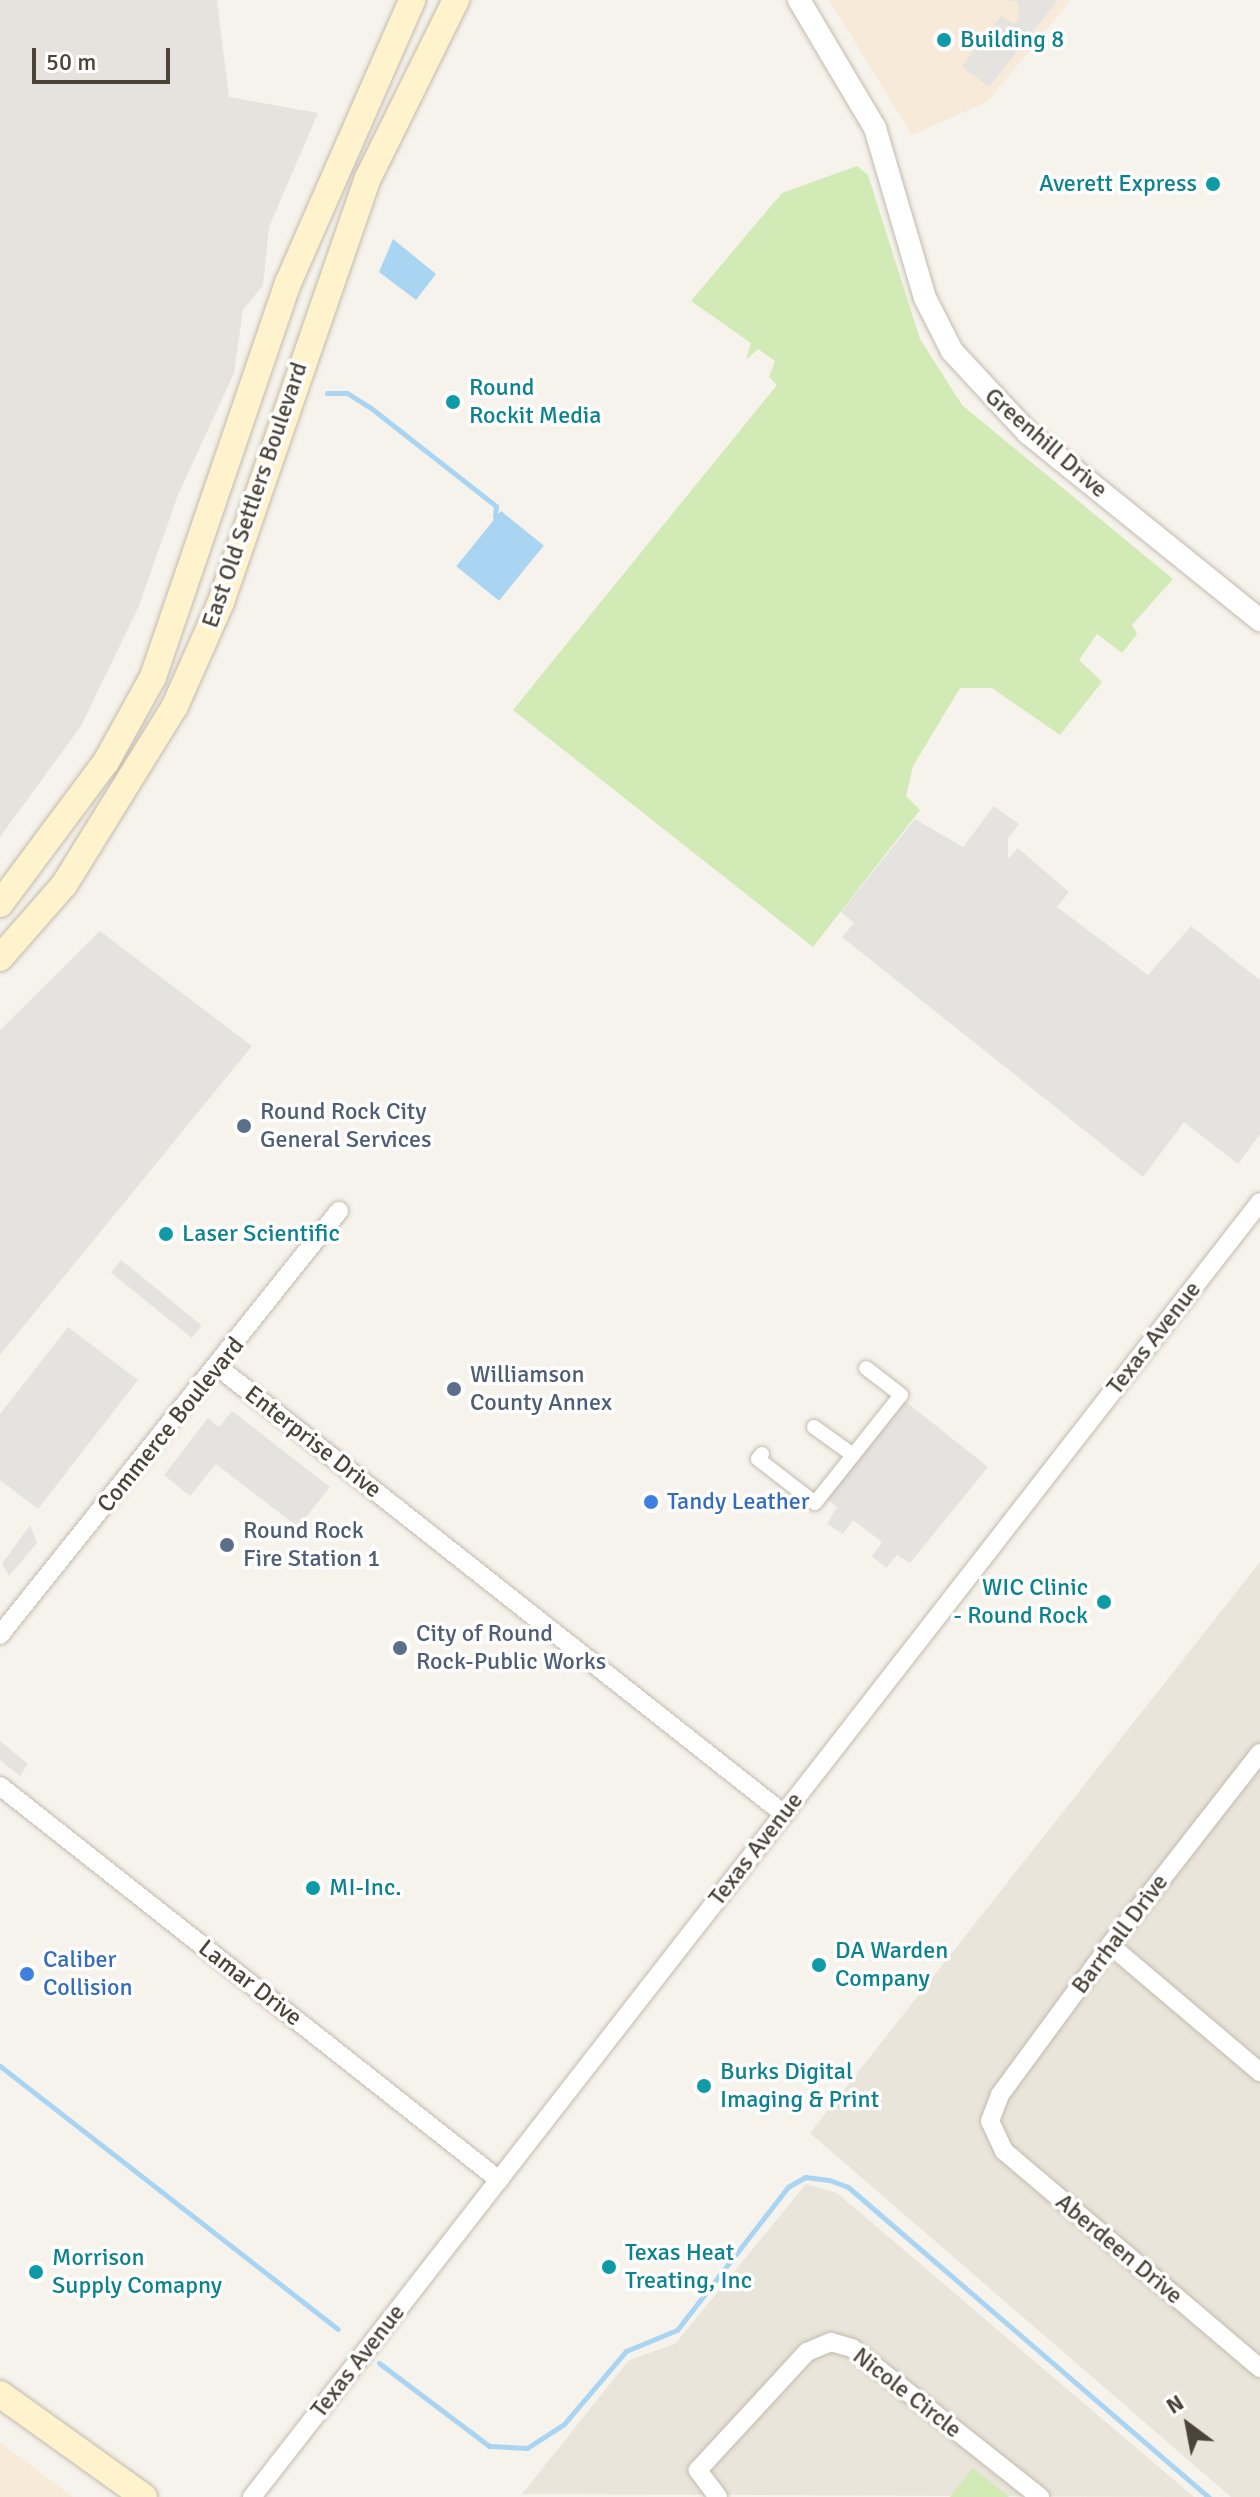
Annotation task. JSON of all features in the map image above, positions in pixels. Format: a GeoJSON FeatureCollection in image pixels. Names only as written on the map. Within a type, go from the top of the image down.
{"type":"FeatureCollection","features":[{"type":"Feature","properties":{"kind":"main road","name":"East Old Settlers Boulevard"},"geometry":{"type":"LineString","coordinates":[[0,904],[106,762],[153,677],[288,283],[412,0]]}},
{"type":"Feature","properties":{"kind":"main road","name":"East Old Settlers Boulevard"},"geometry":{"type":"LineString","coordinates":[[0,958],[64,885],[175,706],[221,602],[368,178],[456,0]]}},
{"type":"Feature","properties":{"kind":"main road"},"geometry":{"type":"LineString","coordinates":[[0,2394],[144,2497]]}},
{"type":"Feature","properties":{"kind":"street","name":"Greenhill Drive"},"geometry":{"type":"LineString","coordinates":[[799,0],[875,128],[925,298],[952,351],[1028,433],[1260,620]]}},
{"type":"Feature","properties":{"kind":"street","name":"Texas Avenue"},"geometry":{"type":"LineString","coordinates":[[252,2497],[1260,1202]]}},
{"type":"Feature","properties":{"kind":"street","name":"Commerce Boulevard"},"geometry":{"type":"LineString","coordinates":[[0,1635],[218,1367],[339,1211]]}},
{"type":"Feature","properties":{"kind":"street","name":"Enterprise Drive"},"geometry":{"type":"LineString","coordinates":[[218,1367],[784,1814]]}},
{"type":"Feature","properties":{"kind":"street"},"geometry":{"type":"LineString","coordinates":[[762,1454],[758,1459],[815,1503],[901,1395],[866,1368]]}},
{"type":"Feature","properties":{"kind":"street"},"geometry":{"type":"LineString","coordinates":[[814,1427],[853,1455]]}},
{"type":"Feature","properties":{"kind":"street","name":"Barrhall Drive"},"geometry":{"type":"LineString","coordinates":[[990,2121],[1000,2095],[1110,1945],[1256,1766]]}},
{"type":"Feature","properties":{"kind":"street","name":"Lamar Drive"},"geometry":{"type":"LineString","coordinates":[[0,1786],[499,2180]]}},
{"type":"Feature","properties":{"kind":"street"},"geometry":{"type":"LineString","coordinates":[[1110,1945],[1260,2072]]}},
{"type":"Feature","properties":{"kind":"street","name":"Aberdeen Drive"},"geometry":{"type":"LineString","coordinates":[[990,2121],[1004,2151],[1260,2368]]}},
{"type":"Feature","properties":{"kind":"street","name":"Nicole Circle"},"geometry":{"type":"LineString","coordinates":[[718,2497],[698,2470],[807,2352],[831,2342],[852,2348],[1040,2497]]}},
{"type":"Feature","properties":{"kind":"shaded area"},"geometry":{"type":"Polygon","coordinates":[[[0,0],[217,0],[229,97],[318,113],[269,227],[263,285],[243,310],[234,373],[178,495],[138,608],[81,726],[0,837],[0,0]]]}},
{"type":"Feature","properties":{"kind":"shaded area"},"geometry":{"type":"Polygon","coordinates":[[[829,0],[1071,0],[987,102],[912,135],[829,0]]]}},
{"type":"Feature","properties":{"kind":"shaded area"},"geometry":{"type":"Polygon","coordinates":[[[1005,0],[1058,0],[989,87],[962,66],[1001,16],[1014,24],[1019,19],[1018,2],[1005,0]]]}},
{"type":"Feature","properties":{"kind":"shaded area"},"geometry":{"type":"Polygon","coordinates":[[[994,806],[1019,824],[1008,839],[1008,859],[1018,848],[1069,892],[1057,907],[1148,975],[1191,926],[1260,980],[1260,1134],[1238,1164],[1184,1122],[1143,1177],[842,937],[854,923],[841,912],[915,819],[963,847],[994,806]]]}},
{"type":"Feature","properties":{"kind":"shaded area"},"geometry":{"type":"Polygon","coordinates":[[[100,931],[252,1046],[0,1355],[0,1030],[100,931]]]}},
{"type":"Feature","properties":{"kind":"shaded area"},"geometry":{"type":"Polygon","coordinates":[[[121,1260],[202,1325],[192,1338],[111,1272],[121,1260]]]}},
{"type":"Feature","properties":{"kind":"shaded area"},"geometry":{"type":"Polygon","coordinates":[[[68,1327],[138,1380],[38,1509],[0,1480],[0,1414],[68,1327]]]}},
{"type":"Feature","properties":{"kind":"shaded area"},"geometry":{"type":"Polygon","coordinates":[[[901,1398],[988,1467],[910,1563],[897,1555],[886,1568],[872,1556],[882,1542],[853,1520],[843,1534],[827,1524],[837,1507],[824,1497],[901,1398]]]}},
{"type":"Feature","properties":{"kind":"shaded area"},"geometry":{"type":"Polygon","coordinates":[[[232,1411],[330,1487],[298,1527],[216,1464],[190,1496],[164,1475],[208,1418],[219,1427],[232,1411]]]}},
{"type":"Feature","properties":{"kind":"shaded area"},"geometry":{"type":"Polygon","coordinates":[[[30,1525],[37,1543],[9,1576],[2,1564],[30,1525]]]}},
{"type":"Feature","properties":{"kind":"shaded area"},"geometry":{"type":"Polygon","coordinates":[[[1260,1562],[1260,2497],[1231,2497],[810,2133],[1260,1562]]]}},
{"type":"Feature","properties":{"kind":"shaded area"},"geometry":{"type":"Polygon","coordinates":[[[0,1741],[28,1764],[20,1776],[0,1760],[0,1741]]]}},
{"type":"Feature","properties":{"kind":"shaded area"},"geometry":{"type":"Polygon","coordinates":[[[806,2184],[837,2193],[1194,2497],[522,2494],[629,2360],[675,2344],[806,2184]]]}},
{"type":"Feature","properties":{"kind":"shaded area"},"geometry":{"type":"Polygon","coordinates":[[[0,2442],[73,2497],[0,2497],[0,2442]]]}},
{"type":"Feature","properties":{"kind":"green space"},"geometry":{"type":"Polygon","coordinates":[[[857,166],[868,175],[920,339],[962,405],[1173,579],[1132,625],[1137,634],[1122,653],[1097,634],[1079,660],[1102,682],[1060,735],[992,688],[960,688],[913,766],[906,796],[920,810],[813,947],[513,710],[777,385],[769,377],[775,361],[758,349],[746,360],[751,343],[691,301],[782,193],[857,166]]]}},
{"type":"Feature","properties":{"kind":"green space"},"geometry":{"type":"Polygon","coordinates":[[[973,2468],[999,2489],[1009,2497],[950,2497],[973,2468]]]}},
{"type":"Feature","properties":{"kind":"water"},"geometry":{"type":"Polygon","coordinates":[[[393,239],[436,274],[416,300],[379,272],[393,239]]]}},
{"type":"Feature","properties":{"kind":"water"},"geometry":{"type":"Polygon","coordinates":[[[501,511],[544,546],[499,601],[456,566],[501,511]]]}},
{"type":"Feature","properties":{"kind":"waterway"},"geometry":{"type":"LineString","coordinates":[[327,393],[347,393],[371,408],[496,506],[495,517]]}},
{"type":"Feature","properties":{"kind":"waterway"},"geometry":{"type":"LineString","coordinates":[[0,2066],[338,2329]]}},
{"type":"Feature","properties":{"kind":"waterway"},"geometry":{"type":"LineString","coordinates":[[379,2363],[489,2446],[527,2448],[564,2424],[626,2351],[677,2330],[788,2187],[805,2177],[829,2180],[848,2187],[1209,2497]]}},
{"type":"Feature","properties":{"kind":"place","name":"Building 8"},"geometry":{"type":"Point","coordinates":[944,40]}},
{"type":"Feature","properties":{"kind":"place","name":"Averett Express"},"geometry":{"type":"Point","coordinates":[1213,184]}},
{"type":"Feature","properties":{"kind":"place","name":"Round Rockit Media"},"geometry":{"type":"Point","coordinates":[453,402]}},
{"type":"Feature","properties":{"kind":"place","name":"Round Rock City General Services"},"geometry":{"type":"Point","coordinates":[244,1126]}},
{"type":"Feature","properties":{"kind":"place","name":"Laser Scientific"},"geometry":{"type":"Point","coordinates":[166,1234]}},
{"type":"Feature","properties":{"kind":"place","name":"Williamson County Annex"},"geometry":{"type":"Point","coordinates":[454,1389]}},
{"type":"Feature","properties":{"kind":"place","name":"Tandy Leather"},"geometry":{"type":"Point","coordinates":[651,1502]}},
{"type":"Feature","properties":{"kind":"place","name":"Round Rock Fire Station 1"},"geometry":{"type":"Point","coordinates":[227,1545]}},
{"type":"Feature","properties":{"kind":"place","name":"WIC Clinic - Round Rock"},"geometry":{"type":"Point","coordinates":[1104,1602]}},
{"type":"Feature","properties":{"kind":"place","name":"City of Round Rock-Public Works"},"geometry":{"type":"Point","coordinates":[400,1648]}},
{"type":"Feature","properties":{"kind":"place","name":"MI-Inc."},"geometry":{"type":"Point","coordinates":[313,1888]}},
{"type":"Feature","properties":{"kind":"place","name":"DA Warden Company"},"geometry":{"type":"Point","coordinates":[819,1965]}},
{"type":"Feature","properties":{"kind":"place","name":"Caliber Collision"},"geometry":{"type":"Point","coordinates":[27,1974]}},
{"type":"Feature","properties":{"kind":"place","name":"Burks Digital Imaging & Print"},"geometry":{"type":"Point","coordinates":[704,2086]}},
{"type":"Feature","properties":{"kind":"place","name":"Texas Heat Treating, Inc"},"geometry":{"type":"Point","coordinates":[609,2267]}},
{"type":"Feature","properties":{"kind":"place","name":"Morrison Supply Comapny"},"geometry":{"type":"Point","coordinates":[36,2272]}}]}
